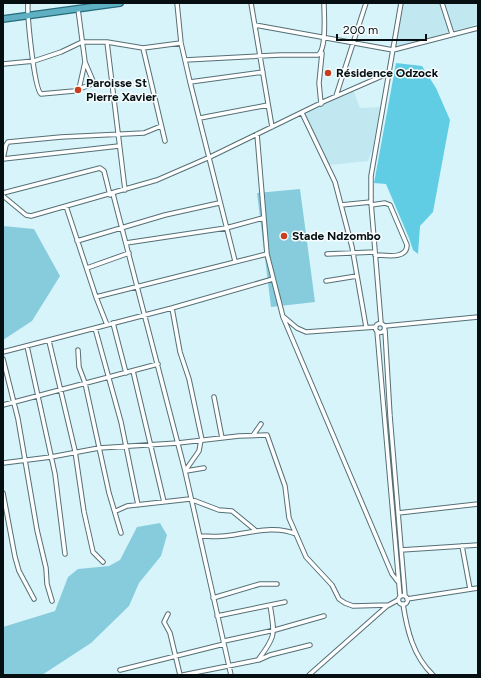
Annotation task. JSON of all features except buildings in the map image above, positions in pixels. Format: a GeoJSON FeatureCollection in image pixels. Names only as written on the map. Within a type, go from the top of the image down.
{"type":"FeatureCollection","features":[{"type":"Feature","properties":{"kind":"highway"},"geometry":{"type":"LineString","coordinates":[[3,19],[78,9],[89,5],[120,3]]}},
{"type":"Feature","properties":{"kind":"street"},"geometry":{"type":"LineString","coordinates":[[28,3],[28,16],[39,94],[64,93],[90,86],[93,81],[85,62],[78,9]]}},
{"type":"Feature","properties":{"kind":"street"},"geometry":{"type":"LineString","coordinates":[[177,3],[181,43],[210,158],[219,203],[235,261]]}},
{"type":"Feature","properties":{"kind":"street"},"geometry":{"type":"LineString","coordinates":[[251,3],[272,127]]}},
{"type":"Feature","properties":{"kind":"street"},"geometry":{"type":"LineString","coordinates":[[321,104],[319,84],[324,3]]}},
{"type":"Feature","properties":{"kind":"street"},"geometry":{"type":"LineString","coordinates":[[336,96],[366,3]]}},
{"type":"Feature","properties":{"kind":"street"},"geometry":{"type":"LineString","coordinates":[[401,3],[372,166],[371,203],[381,323],[385,328],[401,550],[403,597],[400,604],[403,604],[410,640],[424,665],[433,675]]}},
{"type":"Feature","properties":{"kind":"street"},"geometry":{"type":"LineString","coordinates":[[442,3],[452,34]]}},
{"type":"Feature","properties":{"kind":"street"},"geometry":{"type":"LineString","coordinates":[[255,25],[393,50],[478,28]]}},
{"type":"Feature","properties":{"kind":"street"},"geometry":{"type":"LineString","coordinates":[[3,64],[34,61],[61,52],[82,42],[107,42],[142,48],[181,43]]}},
{"type":"Feature","properties":{"kind":"street"},"geometry":{"type":"LineString","coordinates":[[107,42],[125,190]]}},
{"type":"Feature","properties":{"kind":"street"},"geometry":{"type":"LineString","coordinates":[[142,48],[165,141]]}},
{"type":"Feature","properties":{"kind":"street"},"geometry":{"type":"LineString","coordinates":[[185,60],[280,54],[316,56],[322,53]]}},
{"type":"Feature","properties":{"kind":"street"},"geometry":{"type":"LineString","coordinates":[[79,89],[85,62]]}},
{"type":"Feature","properties":{"kind":"street"},"geometry":{"type":"LineString","coordinates":[[190,82],[263,72]]}},
{"type":"Feature","properties":{"kind":"street"},"geometry":{"type":"LineString","coordinates":[[3,195],[28,216],[157,180],[210,158],[256,134],[336,96],[389,73]]}},
{"type":"Feature","properties":{"kind":"street"},"geometry":{"type":"LineString","coordinates":[[200,118],[268,105]]}},
{"type":"Feature","properties":{"kind":"street"},"geometry":{"type":"LineString","coordinates":[[302,113],[333,178],[353,253],[366,327]]}},
{"type":"Feature","properties":{"kind":"street"},"geometry":{"type":"LineString","coordinates":[[119,146],[3,159],[8,142],[61,137],[144,133],[161,126]]}},
{"type":"Feature","properties":{"kind":"street"},"geometry":{"type":"LineString","coordinates":[[256,134],[267,254],[283,317],[392,574],[399,583]]}},
{"type":"Feature","properties":{"kind":"street"},"geometry":{"type":"LineString","coordinates":[[3,195],[100,168],[104,171],[122,227],[178,443],[231,675]]}},
{"type":"Feature","properties":{"kind":"street"},"geometry":{"type":"LineString","coordinates":[[77,241],[165,215],[219,203]]}},
{"type":"Feature","properties":{"kind":"street"},"geometry":{"type":"LineString","coordinates":[[326,254],[375,253],[400,255],[406,250],[407,245],[390,205],[385,203],[371,203],[341,205]]}},
{"type":"Feature","properties":{"kind":"street"},"geometry":{"type":"LineString","coordinates":[[66,206],[96,297],[107,325]]}},
{"type":"Feature","properties":{"kind":"street"},"geometry":{"type":"LineString","coordinates":[[126,243],[226,228],[263,218]]}},
{"type":"Feature","properties":{"kind":"street"},"geometry":{"type":"LineString","coordinates":[[87,268],[129,253]]}},
{"type":"Feature","properties":{"kind":"street"},"geometry":{"type":"LineString","coordinates":[[96,297],[267,254]]}},
{"type":"Feature","properties":{"kind":"street"},"geometry":{"type":"LineString","coordinates":[[326,281],[357,276]]}},
{"type":"Feature","properties":{"kind":"street"},"geometry":{"type":"LineString","coordinates":[[3,352],[172,308],[273,279]]}},
{"type":"Feature","properties":{"kind":"street"},"geometry":{"type":"LineString","coordinates":[[172,308],[180,352],[188,379],[201,440],[199,451],[185,471]]}},
{"type":"Feature","properties":{"kind":"street"},"geometry":{"type":"LineString","coordinates":[[283,317],[297,328],[306,332],[376,327],[381,323]]}},
{"type":"Feature","properties":{"kind":"street"},"geometry":{"type":"LineString","coordinates":[[377,331],[381,332],[385,328],[478,317]]}},
{"type":"Feature","properties":{"kind":"street"},"geometry":{"type":"LineString","coordinates":[[113,323],[126,373]]}},
{"type":"Feature","properties":{"kind":"street"},"geometry":{"type":"LineString","coordinates":[[376,327],[399,583],[406,602],[403,604]]}},
{"type":"Feature","properties":{"kind":"street"},"geometry":{"type":"LineString","coordinates":[[95,328],[125,446],[138,505]]}},
{"type":"Feature","properties":{"kind":"street"},"geometry":{"type":"LineString","coordinates":[[49,341],[75,451],[84,512],[93,552],[103,562]]}},
{"type":"Feature","properties":{"kind":"street"},"geometry":{"type":"LineString","coordinates":[[27,346],[51,457],[65,554]]}},
{"type":"Feature","properties":{"kind":"street"},"geometry":{"type":"LineString","coordinates":[[78,350],[79,367],[85,383],[109,493],[116,511],[121,533]]}},
{"type":"Feature","properties":{"kind":"street"},"geometry":{"type":"LineString","coordinates":[[3,359],[26,460],[37,530],[46,568],[47,584],[52,601]]}},
{"type":"Feature","properties":{"kind":"street"},"geometry":{"type":"LineString","coordinates":[[3,405],[158,364]]}},
{"type":"Feature","properties":{"kind":"street"},"geometry":{"type":"LineString","coordinates":[[133,371],[164,502]]}},
{"type":"Feature","properties":{"kind":"street"},"geometry":{"type":"LineString","coordinates":[[214,397],[222,438]]}},
{"type":"Feature","properties":{"kind":"street"},"geometry":{"type":"LineString","coordinates":[[254,434],[261,424]]}},
{"type":"Feature","properties":{"kind":"street"},"geometry":{"type":"LineString","coordinates":[[3,463],[51,457],[75,451],[99,448],[178,443],[254,434],[266,434],[270,439],[285,486],[289,516],[306,557],[332,585],[342,601],[353,606],[389,605]]}},
{"type":"Feature","properties":{"kind":"street"},"geometry":{"type":"LineString","coordinates":[[185,471],[204,468]]}},
{"type":"Feature","properties":{"kind":"street"},"geometry":{"type":"LineString","coordinates":[[3,493],[4,510],[17,564],[34,599]]}},
{"type":"Feature","properties":{"kind":"street"},"geometry":{"type":"LineString","coordinates":[[116,511],[127,506],[190,498],[219,510],[232,510],[255,530]]}},
{"type":"Feature","properties":{"kind":"street"},"geometry":{"type":"LineString","coordinates":[[398,513],[478,504]]}},
{"type":"Feature","properties":{"kind":"street"},"geometry":{"type":"LineString","coordinates":[[200,536],[225,536],[255,530],[286,530],[296,534]]}},
{"type":"Feature","properties":{"kind":"street"},"geometry":{"type":"LineString","coordinates":[[401,550],[478,544]]}},
{"type":"Feature","properties":{"kind":"street"},"geometry":{"type":"LineString","coordinates":[[462,546],[470,590]]}},
{"type":"Feature","properties":{"kind":"street"},"geometry":{"type":"LineString","coordinates":[[213,598],[260,584],[276,582]]}},
{"type":"Feature","properties":{"kind":"street"},"geometry":{"type":"LineString","coordinates":[[309,675],[389,605],[403,597],[478,588]]}},
{"type":"Feature","properties":{"kind":"street"},"geometry":{"type":"LineString","coordinates":[[217,616],[285,602]]}},
{"type":"Feature","properties":{"kind":"street"},"geometry":{"type":"LineString","coordinates":[[258,660],[272,640],[274,630],[270,605]]}},
{"type":"Feature","properties":{"kind":"street"},"geometry":{"type":"LineString","coordinates":[[168,614],[164,622],[170,634],[174,656],[180,675]]}},
{"type":"Feature","properties":{"kind":"street"},"geometry":{"type":"LineString","coordinates":[[120,670],[324,616]]}},
{"type":"Feature","properties":{"kind":"street"},"geometry":{"type":"LineString","coordinates":[[183,675],[258,660],[270,655],[310,645]]}},
{"type":"Feature","properties":{"kind":"shaded area"},"geometry":{"type":"Polygon","coordinates":[[[402,3],[478,3],[478,24],[394,48],[402,3]]]}},
{"type":"Feature","properties":{"kind":"shaded area"},"geometry":{"type":"Polygon","coordinates":[[[396,63],[422,66],[436,88],[450,120],[433,212],[420,226],[418,254],[413,250],[386,184],[374,183],[396,63]]]}},
{"type":"Feature","properties":{"kind":"shaded area"},"geometry":{"type":"Polygon","coordinates":[[[350,92],[354,92],[360,108],[380,107],[373,147],[368,161],[329,165],[305,114],[350,92]]]}},
{"type":"Feature","properties":{"kind":"shaded area","name":"Stade Ndzombo"},"geometry":{"type":"Polygon","coordinates":[[[300,189],[315,302],[271,307],[257,193],[300,189]]]}},
{"type":"Feature","properties":{"kind":"shaded area"},"geometry":{"type":"Polygon","coordinates":[[[3,226],[34,229],[60,276],[32,321],[3,340],[3,226]]]}},
{"type":"Feature","properties":{"kind":"shaded area"},"geometry":{"type":"Polygon","coordinates":[[[160,523],[167,535],[161,556],[139,583],[129,606],[91,643],[42,675],[3,675],[3,627],[55,611],[68,577],[78,569],[109,566],[120,560],[137,527],[160,523]]]}},
{"type":"Feature","properties":{"kind":"place","name":"Résidence Odzock"},"geometry":{"type":"Point","coordinates":[328,73]}},
{"type":"Feature","properties":{"kind":"place","name":"Paroisse St Pierre Xavier"},"geometry":{"type":"Point","coordinates":[78,90]}},
{"type":"Feature","properties":{"kind":"place","name":"Stade Ndzombo"},"geometry":{"type":"Point","coordinates":[284,236]}}]}
